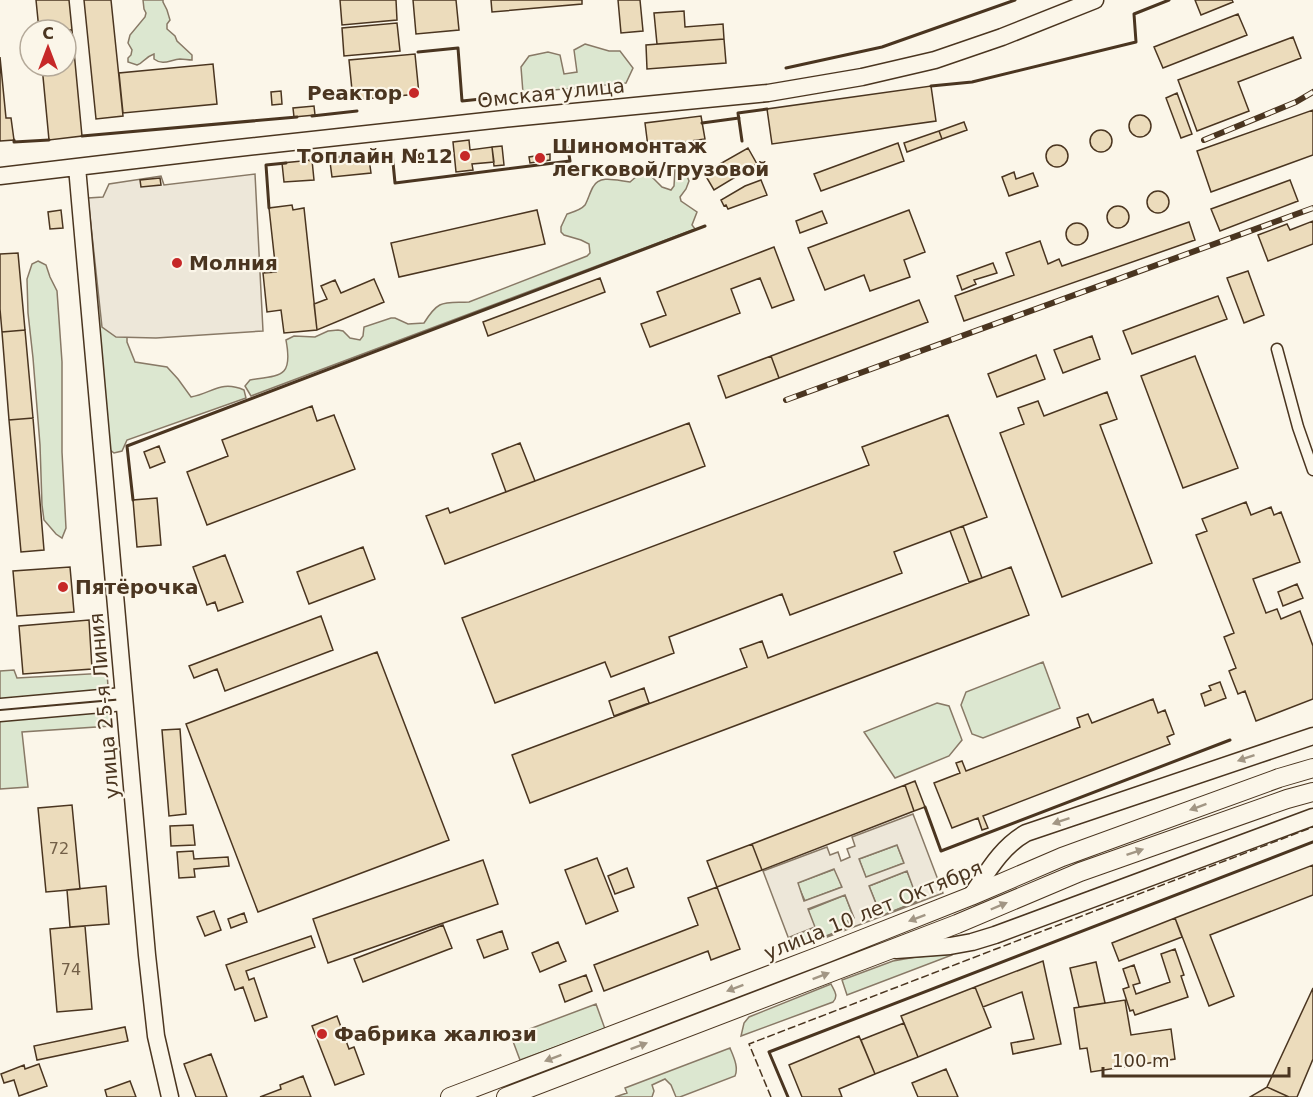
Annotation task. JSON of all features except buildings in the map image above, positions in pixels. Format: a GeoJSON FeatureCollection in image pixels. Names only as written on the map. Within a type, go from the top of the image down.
{"type":"FeatureCollection","features":[{"type":"Feature","properties":{"kind":"main road","name":"Омская улица"},"geometry":{"type":"LineString","coordinates":[[0,176],[522,117],[768,93],[862,77],[935,60],[1002,37],[1095,0]]}},
{"type":"Feature","properties":{"kind":"main road","name":"улица 25-я Линия"},"geometry":{"type":"LineString","coordinates":[[77,167],[156,1036],[170,1097]]}},
{"type":"Feature","properties":{"kind":"main road"},"geometry":{"type":"LineString","coordinates":[[971,896],[1006,847],[1026,833],[1313,736]]}},
{"type":"Feature","properties":{"kind":"main road","name":"улица 10 лет Октября"},"geometry":{"type":"LineString","coordinates":[[450,1097],[971,896],[1062,856],[1278,778],[1313,768]]}},
{"type":"Feature","properties":{"kind":"main road","name":"улица 10 лет Октября"},"geometry":{"type":"LineString","coordinates":[[506,1097],[957,924],[1080,872],[1287,799],[1313,792]]}},
{"type":"Feature","properties":{"kind":"main road"},"geometry":{"type":"LineString","coordinates":[[886,951],[972,942],[1013,929],[1313,817]]}},
{"type":"Feature","properties":{"kind":"main road"},"geometry":{"type":"LineString","coordinates":[[957,924],[957,933],[961,939],[972,942]]}},
{"type":"Feature","properties":{"kind":"street"},"geometry":{"type":"LineString","coordinates":[[1277,349],[1298,427],[1313,470]]}},
{"type":"Feature","properties":{"kind":"street"},"geometry":{"type":"LineString","coordinates":[[0,704],[124,699]]}},
{"type":"Feature","properties":{"kind":"street"},"geometry":{"type":"LineString","coordinates":[[0,716],[124,699]]}},
{"type":"Feature","properties":{"kind":"green space"},"geometry":{"type":"Polygon","coordinates":[[[143,0],[163,0],[170,20],[167,29],[192,55],[192,60],[160,62],[154,59],[154,54],[137,65],[128,62],[132,50],[128,43],[130,35],[146,13],[143,0]]]}},
{"type":"Feature","properties":{"kind":"green space"},"geometry":{"type":"Polygon","coordinates":[[[585,44],[609,51],[620,51],[633,68],[626,83],[523,93],[521,67],[529,56],[548,52],[560,55],[564,74],[577,72],[574,50],[585,44]]]}},
{"type":"Feature","properties":{"kind":"green space"},"geometry":{"type":"Polygon","coordinates":[[[680,167],[685,171],[689,181],[680,197],[681,201],[697,212],[692,225],[695,229],[251,396],[245,386],[250,380],[283,372],[288,361],[286,340],[294,336],[315,337],[328,331],[338,330],[343,331],[350,338],[360,340],[364,327],[391,318],[408,324],[424,323],[442,304],[469,302],[587,256],[590,253],[589,244],[564,235],[561,227],[567,214],[585,205],[596,183],[605,179],[630,182],[637,176],[648,173],[662,187],[671,190],[674,186],[675,169],[680,167]]]}},
{"type":"Feature","properties":{"kind":"green space"},"geometry":{"type":"Polygon","coordinates":[[[38,261],[46,265],[57,291],[62,362],[62,452],[66,528],[62,538],[44,520],[42,505],[40,445],[27,279],[32,264],[38,261]]]}},
{"type":"Feature","properties":{"kind":"green space"},"geometry":{"type":"Polygon","coordinates":[[[103,283],[127,324],[127,342],[135,362],[167,367],[191,397],[229,386],[244,390],[246,398],[127,440],[122,451],[114,453],[109,449],[94,285],[103,283]]]}},
{"type":"Feature","properties":{"kind":"green space"},"geometry":{"type":"Polygon","coordinates":[[[1043,662],[1060,708],[983,738],[972,734],[961,705],[966,692],[1043,662]]]}},
{"type":"Feature","properties":{"kind":"green space"},"geometry":{"type":"Polygon","coordinates":[[[14,670],[17,678],[107,673],[111,726],[22,732],[28,787],[0,789],[0,671],[14,670]]]}},
{"type":"Feature","properties":{"kind":"green space"},"geometry":{"type":"Polygon","coordinates":[[[937,703],[949,706],[962,740],[949,756],[895,778],[864,732],[937,703]]]}},
{"type":"Feature","properties":{"kind":"green space"},"geometry":{"type":"Polygon","coordinates":[[[897,845],[904,863],[866,878],[859,859],[897,845]]]}},
{"type":"Feature","properties":{"kind":"green space"},"geometry":{"type":"Polygon","coordinates":[[[835,869],[842,887],[805,901],[797,883],[835,869]]]}},
{"type":"Feature","properties":{"kind":"green space"},"geometry":{"type":"Polygon","coordinates":[[[907,871],[919,901],[881,916],[869,886],[907,871]]]}},
{"type":"Feature","properties":{"kind":"green space"},"geometry":{"type":"Polygon","coordinates":[[[845,895],[854,918],[850,927],[794,949],[790,937],[814,927],[808,910],[845,895]]]}},
{"type":"Feature","properties":{"kind":"green space"},"geometry":{"type":"Polygon","coordinates":[[[952,954],[847,995],[842,980],[893,961],[952,954]]]}},
{"type":"Feature","properties":{"kind":"green space"},"geometry":{"type":"Polygon","coordinates":[[[831,984],[836,995],[833,1002],[741,1036],[744,1023],[749,1017],[831,984]]]}},
{"type":"Feature","properties":{"kind":"green space"},"geometry":{"type":"Polygon","coordinates":[[[596,1004],[605,1029],[520,1060],[511,1036],[596,1004]]]}},
{"type":"Feature","properties":{"kind":"green space"},"geometry":{"type":"Polygon","coordinates":[[[730,1048],[736,1065],[735,1076],[680,1097],[676,1097],[671,1085],[665,1079],[652,1085],[654,1091],[652,1097],[615,1097],[627,1093],[625,1088],[730,1048]]]}},
{"type":"Feature","properties":{"kind":"shaded area","name":"Молния"},"geometry":{"type":"Polygon","coordinates":[[[255,174],[263,331],[156,338],[116,337],[102,327],[88,198],[103,197],[109,184],[161,176],[164,185],[255,174]]]}},
{"type":"Feature","properties":{"kind":"shaded area"},"geometry":{"type":"Polygon","coordinates":[[[913,814],[943,893],[793,950],[763,871],[827,847],[830,855],[838,852],[841,861],[850,857],[847,849],[855,846],[852,837],[913,814]],[[897,845],[859,859],[866,877],[904,863],[897,845]],[[834,869],[798,883],[804,901],[842,887],[834,869]],[[907,871],[869,886],[881,916],[918,901],[907,871]],[[845,895],[808,909],[815,927],[790,937],[794,948],[850,927],[848,921],[854,918],[845,895]]]}},
{"type":"Feature","properties":{"kind":"railway"},"geometry":{"type":"LineString","coordinates":[[1204,140],[1296,102],[1313,92]]}},
{"type":"Feature","properties":{"kind":"railway"},"geometry":{"type":"LineString","coordinates":[[786,400],[1313,208]]}},
{"type":"Feature","properties":{"kind":"fence"},"geometry":{"type":"LineString","coordinates":[[771,1097],[749,1044],[1313,827]]}},
{"type":"Feature","properties":{"kind":"wall"},"geometry":{"type":"LineString","coordinates":[[786,68],[882,47],[1015,0]]}},
{"type":"Feature","properties":{"kind":"wall"},"geometry":{"type":"LineString","coordinates":[[931,86],[972,82],[1136,42],[1134,14],[1169,0]]}},
{"type":"Feature","properties":{"kind":"wall"},"geometry":{"type":"LineString","coordinates":[[418,52],[458,48],[462,101],[510,96]]}},
{"type":"Feature","properties":{"kind":"wall"},"geometry":{"type":"LineString","coordinates":[[742,141],[738,113],[767,109]]}},
{"type":"Feature","properties":{"kind":"wall"},"geometry":{"type":"LineString","coordinates":[[312,116],[357,111]]}},
{"type":"Feature","properties":{"kind":"wall"},"geometry":{"type":"LineString","coordinates":[[82,136],[297,117]]}},
{"type":"Feature","properties":{"kind":"wall"},"geometry":{"type":"LineString","coordinates":[[702,123],[739,118]]}},
{"type":"Feature","properties":{"kind":"wall"},"geometry":{"type":"LineString","coordinates":[[14,140],[14,142],[49,140]]}},
{"type":"Feature","properties":{"kind":"wall"},"geometry":{"type":"LineString","coordinates":[[310,160],[392,152],[395,183],[570,161],[568,148],[603,144]]}},
{"type":"Feature","properties":{"kind":"wall"},"geometry":{"type":"LineString","coordinates":[[269,208],[266,165],[286,163]]}},
{"type":"Feature","properties":{"kind":"wall"},"geometry":{"type":"LineString","coordinates":[[133,500],[127,446],[705,226]]}},
{"type":"Feature","properties":{"kind":"wall"},"geometry":{"type":"LineString","coordinates":[[925,807],[941,851],[1230,740]]}},
{"type":"Feature","properties":{"kind":"wall"},"geometry":{"type":"LineString","coordinates":[[788,1097],[769,1052],[1313,842]]}},
{"type":"Feature","properties":{"kind":"place","name":"Реактор"},"geometry":{"type":"Point","coordinates":[414,93]}},
{"type":"Feature","properties":{"kind":"place","name":"Топлайн №12"},"geometry":{"type":"Point","coordinates":[465,156]}},
{"type":"Feature","properties":{"kind":"place","name":"Шиномонтаж легковой/грузовой"},"geometry":{"type":"Point","coordinates":[540,158]}},
{"type":"Feature","properties":{"kind":"place","name":"Молния"},"geometry":{"type":"Point","coordinates":[177,263]}},
{"type":"Feature","properties":{"kind":"place","name":"Пятёрочка"},"geometry":{"type":"Point","coordinates":[63,587]}},
{"type":"Feature","properties":{"kind":"place","name":"Фабрика жалюзи"},"geometry":{"type":"Point","coordinates":[322,1034]}}]}
